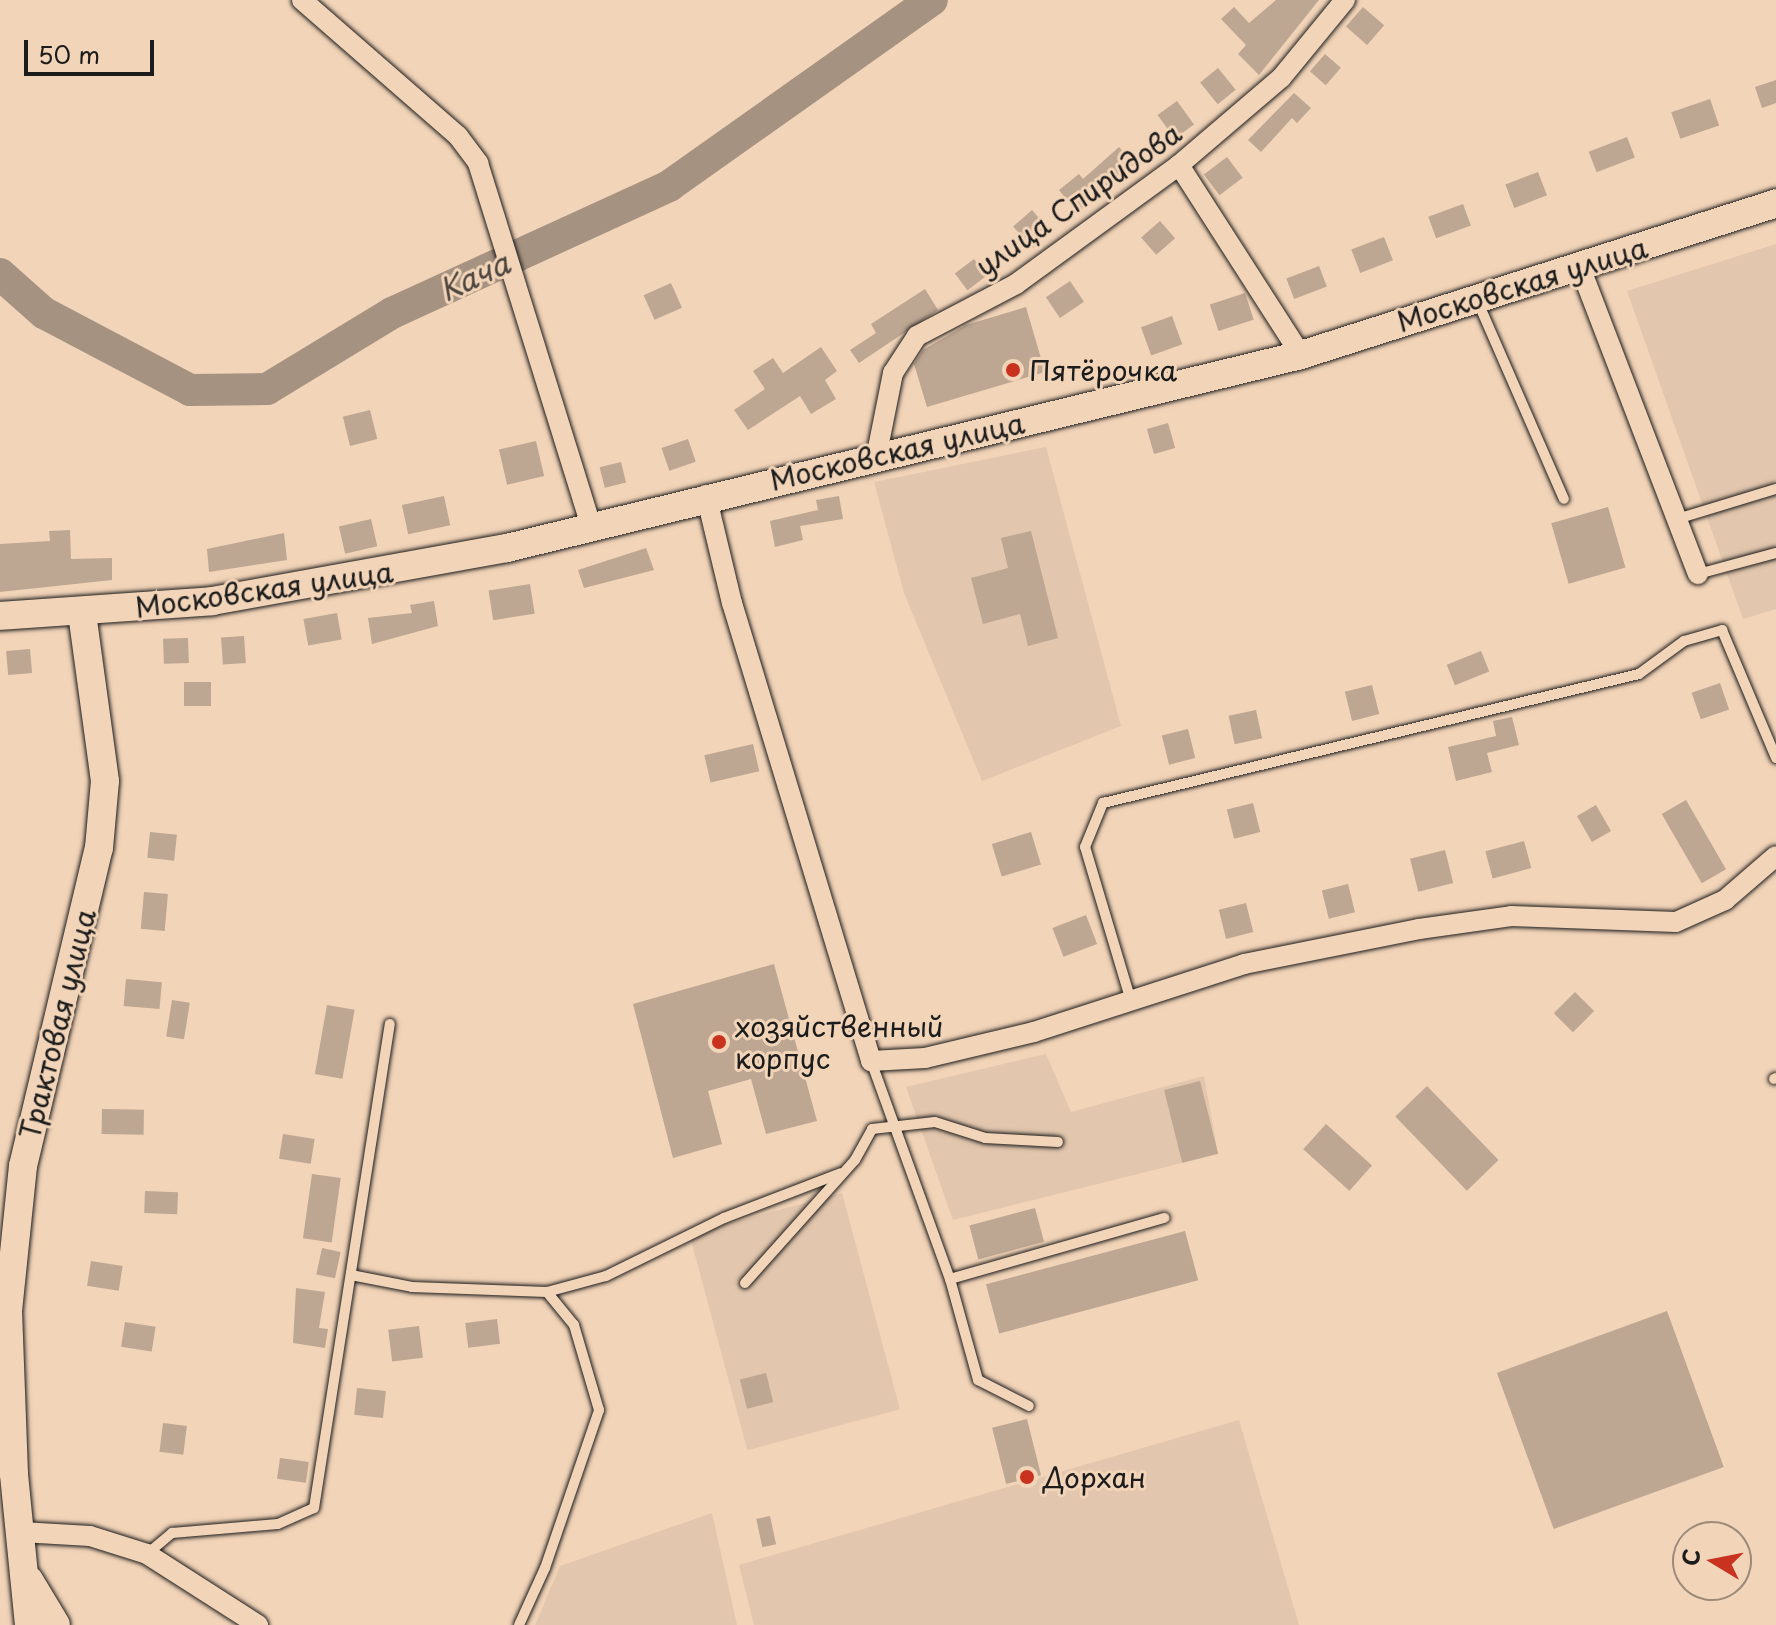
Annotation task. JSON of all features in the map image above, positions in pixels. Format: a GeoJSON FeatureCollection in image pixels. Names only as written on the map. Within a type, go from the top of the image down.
{"type":"FeatureCollection","features":[{"type":"Feature","properties":{"kind":"street"},"geometry":{"type":"LineString","coordinates":[[302,0],[458,136],[478,163],[592,528]]}},
{"type":"Feature","properties":{"kind":"street","name":"улица Спиридова"},"geometry":{"type":"LineString","coordinates":[[877,453],[893,373],[917,336],[1016,284],[1179,165],[1281,78],[1345,0]]}},
{"type":"Feature","properties":{"kind":"street"},"geometry":{"type":"LineString","coordinates":[[1179,165],[1301,355]]}},
{"type":"Feature","properties":{"kind":"street","name":"Московская улица"},"geometry":{"type":"LineString","coordinates":[[0,616],[82,613],[370,577],[592,528],[706,495],[877,453],[1301,355],[1776,203]]}},
{"type":"Feature","properties":{"kind":"street"},"geometry":{"type":"LineString","coordinates":[[1580,267],[1698,574]]}},
{"type":"Feature","properties":{"kind":"street"},"geometry":{"type":"LineString","coordinates":[[706,495],[732,603],[871,1061],[925,1058],[1131,1001],[1244,964],[1471,920],[1676,922],[1725,900],[1776,856]]}},
{"type":"Feature","properties":{"kind":"street","name":"Трактовая улица"},"geometry":{"type":"LineString","coordinates":[[29,1625],[28,1579],[7,1472],[8,1311],[13,1227],[99,848],[105,781],[82,613]]}},
{"type":"Feature","properties":{"kind":"street"},"geometry":{"type":"LineString","coordinates":[[21,1532],[90,1536],[147,1554],[258,1625]]}},
{"type":"Feature","properties":{"kind":"street"},"geometry":{"type":"LineString","coordinates":[[28,1579],[56,1625]]}},
{"type":"Feature","properties":{"kind":"lane"},"geometry":{"type":"LineString","coordinates":[[1476,298],[1564,499]]}},
{"type":"Feature","properties":{"kind":"lane"},"geometry":{"type":"LineString","coordinates":[[1677,519],[1776,489]]}},
{"type":"Feature","properties":{"kind":"lane"},"geometry":{"type":"LineString","coordinates":[[1698,574],[1776,553]]}},
{"type":"Feature","properties":{"kind":"lane"},"geometry":{"type":"LineString","coordinates":[[1131,1001],[1085,847],[1103,803],[1639,674],[1684,641],[1722,630],[1776,758]]}},
{"type":"Feature","properties":{"kind":"lane"},"geometry":{"type":"LineString","coordinates":[[147,1554],[172,1533],[278,1524],[314,1508],[390,1024]]}},
{"type":"Feature","properties":{"kind":"lane"},"geometry":{"type":"LineString","coordinates":[[871,1061],[890,1126],[950,1279],[978,1380],[1029,1406]]}},
{"type":"Feature","properties":{"kind":"lane"},"geometry":{"type":"LineString","coordinates":[[745,1283],[841,1173],[872,1129],[935,1122],[985,1138],[1058,1142]]}},
{"type":"Feature","properties":{"kind":"lane"},"geometry":{"type":"LineString","coordinates":[[351,1275],[412,1287],[547,1292],[606,1276],[724,1218],[841,1173]]}},
{"type":"Feature","properties":{"kind":"lane"},"geometry":{"type":"LineString","coordinates":[[950,1279],[1164,1218]]}},
{"type":"Feature","properties":{"kind":"lane"},"geometry":{"type":"LineString","coordinates":[[519,1625],[545,1568],[599,1410],[574,1325],[547,1292]]}},
{"type":"Feature","properties":{"kind":"shaded area"},"geometry":{"type":"Polygon","coordinates":[[[1776,244],[1776,609],[1743,619],[1627,291],[1776,244]]]}},
{"type":"Feature","properties":{"kind":"shaded area"},"geometry":{"type":"Polygon","coordinates":[[[1046,447],[1121,726],[982,781],[904,593],[874,482],[1046,447]]]}},
{"type":"Feature","properties":{"kind":"shaded area"},"geometry":{"type":"Polygon","coordinates":[[[1046,1054],[1071,1112],[1204,1076],[1218,1154],[953,1220],[906,1087],[1046,1054]]]}},
{"type":"Feature","properties":{"kind":"shaded area"},"geometry":{"type":"Polygon","coordinates":[[[842,1193],[900,1409],[747,1450],[689,1234],[842,1193]]]}},
{"type":"Feature","properties":{"kind":"shaded area"},"geometry":{"type":"Polygon","coordinates":[[[1239,1420],[1299,1625],[754,1625],[739,1565],[1239,1420]]]}},
{"type":"Feature","properties":{"kind":"shaded area"},"geometry":{"type":"Polygon","coordinates":[[[712,1513],[737,1625],[535,1625],[560,1566],[712,1513]]]}},
{"type":"Feature","properties":{"kind":"building"},"geometry":{"type":"Polygon","coordinates":[[[1276,0],[1319,0],[1259,75],[1238,54],[1246,45],[1221,19],[1234,7],[1249,23],[1276,0]]]}},
{"type":"Feature","properties":{"kind":"building"},"geometry":{"type":"Polygon","coordinates":[[[1363,7],[1384,25],[1367,45],[1346,27],[1363,7]]]}},
{"type":"Feature","properties":{"kind":"building"},"geometry":{"type":"Polygon","coordinates":[[[1325,54],[1341,68],[1326,85],[1310,71],[1325,54]]]}},
{"type":"Feature","properties":{"kind":"building"},"geometry":{"type":"Polygon","coordinates":[[[1218,68],[1236,90],[1218,104],[1200,82],[1218,68]]]}},
{"type":"Feature","properties":{"kind":"building"},"geometry":{"type":"Polygon","coordinates":[[[1776,80],[1776,103],[1762,108],[1755,87],[1776,80]]]}},
{"type":"Feature","properties":{"kind":"building"},"geometry":{"type":"Polygon","coordinates":[[[1294,93],[1311,108],[1297,123],[1292,118],[1261,152],[1248,140],[1294,93]]]}},
{"type":"Feature","properties":{"kind":"building"},"geometry":{"type":"Polygon","coordinates":[[[1710,99],[1719,125],[1680,139],[1671,112],[1710,99]]]}},
{"type":"Feature","properties":{"kind":"building"},"geometry":{"type":"Polygon","coordinates":[[[1177,101],[1194,124],[1175,139],[1158,115],[1177,101]]]}},
{"type":"Feature","properties":{"kind":"building"},"geometry":{"type":"Polygon","coordinates":[[[1627,137],[1635,158],[1597,172],[1589,152],[1627,137]]]}},
{"type":"Feature","properties":{"kind":"building"},"geometry":{"type":"Polygon","coordinates":[[[1119,147],[1134,164],[1077,213],[1059,190],[1079,174],[1083,179],[1119,147]]]}},
{"type":"Feature","properties":{"kind":"building"},"geometry":{"type":"Polygon","coordinates":[[[1227,157],[1243,178],[1219,195],[1204,174],[1227,157]]]}},
{"type":"Feature","properties":{"kind":"building"},"geometry":{"type":"Polygon","coordinates":[[[1538,172],[1547,195],[1514,208],[1505,185],[1538,172]]]}},
{"type":"Feature","properties":{"kind":"building"},"geometry":{"type":"Polygon","coordinates":[[[1463,204],[1471,226],[1436,238],[1428,217],[1463,204]]]}},
{"type":"Feature","properties":{"kind":"building"},"geometry":{"type":"Polygon","coordinates":[[[1032,210],[1051,232],[1032,248],[1013,226],[1032,210]]]}},
{"type":"Feature","properties":{"kind":"building"},"geometry":{"type":"Polygon","coordinates":[[[1160,221],[1175,238],[1156,255],[1141,237],[1160,221]]]}},
{"type":"Feature","properties":{"kind":"building"},"geometry":{"type":"Polygon","coordinates":[[[1384,237],[1393,260],[1360,273],[1351,250],[1384,237]]]}},
{"type":"Feature","properties":{"kind":"building"},"geometry":{"type":"Polygon","coordinates":[[[974,259],[987,276],[967,290],[955,273],[974,259]]]}},
{"type":"Feature","properties":{"kind":"building"},"geometry":{"type":"Polygon","coordinates":[[[1319,266],[1327,287],[1294,299],[1286,279],[1319,266]]]}},
{"type":"Feature","properties":{"kind":"building"},"geometry":{"type":"Polygon","coordinates":[[[1070,281],[1084,302],[1060,318],[1046,297],[1070,281]]]}},
{"type":"Feature","properties":{"kind":"building"},"geometry":{"type":"Polygon","coordinates":[[[671,283],[682,308],[655,320],[644,295],[671,283]]]}},
{"type":"Feature","properties":{"kind":"building"},"geometry":{"type":"Polygon","coordinates":[[[925,289],[938,310],[859,363],[850,350],[876,333],[871,324],[925,289]]]}},
{"type":"Feature","properties":{"kind":"building"},"geometry":{"type":"Polygon","coordinates":[[[1245,293],[1254,320],[1218,331],[1210,304],[1245,293]]]}},
{"type":"Feature","properties":{"kind":"building"},"geometry":{"type":"Polygon","coordinates":[[[1026,307],[1045,372],[927,407],[914,364],[923,350],[966,325],[1026,307]]]}},
{"type":"Feature","properties":{"kind":"building"},"geometry":{"type":"Polygon","coordinates":[[[1172,316],[1182,344],[1151,355],[1141,327],[1172,316]]]}},
{"type":"Feature","properties":{"kind":"building"},"geometry":{"type":"Polygon","coordinates":[[[821,347],[837,371],[825,380],[836,399],[811,414],[800,396],[748,430],[734,410],[765,389],[753,371],[773,358],[783,373],[821,347]]]}},
{"type":"Feature","properties":{"kind":"building"},"geometry":{"type":"Polygon","coordinates":[[[370,410],[377,439],[350,446],[343,417],[370,410]]]}},
{"type":"Feature","properties":{"kind":"building"},"geometry":{"type":"Polygon","coordinates":[[[1168,423],[1175,448],[1154,454],[1147,429],[1168,423]]]}},
{"type":"Feature","properties":{"kind":"building"},"geometry":{"type":"Polygon","coordinates":[[[688,439],[696,462],[669,471],[662,448],[688,439]]]}},
{"type":"Feature","properties":{"kind":"building"},"geometry":{"type":"Polygon","coordinates":[[[536,441],[544,476],[507,485],[499,450],[536,441]]]}},
{"type":"Feature","properties":{"kind":"building"},"geometry":{"type":"Polygon","coordinates":[[[621,462],[626,482],[605,488],[600,467],[621,462]]]}},
{"type":"Feature","properties":{"kind":"building"},"geometry":{"type":"Polygon","coordinates":[[[444,496],[450,525],[408,534],[402,505],[444,496]]]}},
{"type":"Feature","properties":{"kind":"building"},"geometry":{"type":"Polygon","coordinates":[[[839,496],[843,519],[800,526],[803,540],[775,547],[770,521],[818,510],[816,500],[839,496]]]}},
{"type":"Feature","properties":{"kind":"building"},"geometry":{"type":"Polygon","coordinates":[[[1608,507],[1625,568],[1569,584],[1551,523],[1608,507]]]}},
{"type":"Feature","properties":{"kind":"building"},"geometry":{"type":"Polygon","coordinates":[[[371,519],[377,546],[345,554],[339,526],[371,519]]]}},
{"type":"Feature","properties":{"kind":"building"},"geometry":{"type":"Polygon","coordinates":[[[70,530],[71,559],[112,558],[112,580],[0,592],[0,544],[50,541],[49,531],[70,530]]]}},
{"type":"Feature","properties":{"kind":"building"},"geometry":{"type":"Polygon","coordinates":[[[1031,531],[1058,638],[1028,646],[1020,614],[983,624],[971,578],[1008,568],[1001,538],[1031,531]]]}},
{"type":"Feature","properties":{"kind":"building"},"geometry":{"type":"Polygon","coordinates":[[[284,533],[287,560],[209,572],[207,549],[284,533]]]}},
{"type":"Feature","properties":{"kind":"building"},"geometry":{"type":"Polygon","coordinates":[[[646,548],[654,570],[584,588],[578,570],[646,548]]]}},
{"type":"Feature","properties":{"kind":"building"},"geometry":{"type":"Polygon","coordinates":[[[530,584],[535,614],[493,620],[489,591],[530,584]]]}},
{"type":"Feature","properties":{"kind":"building"},"geometry":{"type":"Polygon","coordinates":[[[434,601],[438,626],[372,644],[368,618],[412,613],[410,605],[434,601]]]}},
{"type":"Feature","properties":{"kind":"building"},"geometry":{"type":"Polygon","coordinates":[[[337,613],[342,640],[308,645],[304,619],[337,613]]]}},
{"type":"Feature","properties":{"kind":"building"},"geometry":{"type":"Polygon","coordinates":[[[244,636],[246,663],[223,665],[221,638],[244,636]]]}},
{"type":"Feature","properties":{"kind":"building"},"geometry":{"type":"Polygon","coordinates":[[[188,638],[189,663],[164,664],[163,639],[188,638]]]}},
{"type":"Feature","properties":{"kind":"building"},"geometry":{"type":"Polygon","coordinates":[[[30,649],[32,673],[8,675],[6,651],[30,649]]]}},
{"type":"Feature","properties":{"kind":"building"},"geometry":{"type":"Polygon","coordinates":[[[1481,651],[1489,671],[1455,685],[1447,665],[1481,651]]]}},
{"type":"Feature","properties":{"kind":"building"},"geometry":{"type":"Polygon","coordinates":[[[184,682],[211,682],[211,706],[184,706],[184,682]]]}},
{"type":"Feature","properties":{"kind":"building"},"geometry":{"type":"Polygon","coordinates":[[[1720,683],[1729,709],[1701,719],[1692,693],[1720,683]]]}},
{"type":"Feature","properties":{"kind":"building"},"geometry":{"type":"Polygon","coordinates":[[[1372,685],[1379,714],[1352,721],[1345,692],[1372,685]]]}},
{"type":"Feature","properties":{"kind":"building"},"geometry":{"type":"Polygon","coordinates":[[[1256,710],[1262,738],[1235,744],[1229,716],[1256,710]]]}},
{"type":"Feature","properties":{"kind":"building"},"geometry":{"type":"Polygon","coordinates":[[[1512,717],[1519,745],[1487,753],[1492,772],[1456,781],[1448,747],[1496,736],[1493,721],[1512,717]]]}},
{"type":"Feature","properties":{"kind":"building"},"geometry":{"type":"Polygon","coordinates":[[[1188,729],[1195,758],[1169,765],[1162,736],[1188,729]]]}},
{"type":"Feature","properties":{"kind":"building"},"geometry":{"type":"Polygon","coordinates":[[[753,744],[759,771],[711,783],[704,755],[753,744]]]}},
{"type":"Feature","properties":{"kind":"building"},"geometry":{"type":"Polygon","coordinates":[[[1686,800],[1726,869],[1702,883],[1662,814],[1686,800]]]}},
{"type":"Feature","properties":{"kind":"building"},"geometry":{"type":"Polygon","coordinates":[[[1253,803],[1260,832],[1234,839],[1227,810],[1253,803]]]}},
{"type":"Feature","properties":{"kind":"building"},"geometry":{"type":"Polygon","coordinates":[[[1596,805],[1611,831],[1592,842],[1577,816],[1596,805]]]}},
{"type":"Feature","properties":{"kind":"building"},"geometry":{"type":"Polygon","coordinates":[[[150,832],[177,835],[174,861],[147,858],[150,832]]]}},
{"type":"Feature","properties":{"kind":"building"},"geometry":{"type":"Polygon","coordinates":[[[1031,832],[1041,865],[1002,877],[992,844],[1031,832]]]}},
{"type":"Feature","properties":{"kind":"building"},"geometry":{"type":"Polygon","coordinates":[[[1524,841],[1531,868],[1493,878],[1485,851],[1524,841]]]}},
{"type":"Feature","properties":{"kind":"building"},"geometry":{"type":"Polygon","coordinates":[[[1445,850],[1453,883],[1418,892],[1410,859],[1445,850]]]}},
{"type":"Feature","properties":{"kind":"building"},"geometry":{"type":"Polygon","coordinates":[[[1348,884],[1355,912],[1329,919],[1322,891],[1348,884]]]}},
{"type":"Feature","properties":{"kind":"building"},"geometry":{"type":"Polygon","coordinates":[[[144,892],[168,894],[165,931],[141,929],[144,892]]]}},
{"type":"Feature","properties":{"kind":"building"},"geometry":{"type":"Polygon","coordinates":[[[1246,903],[1253,932],[1226,939],[1219,910],[1246,903]]]}},
{"type":"Feature","properties":{"kind":"building"},"geometry":{"type":"Polygon","coordinates":[[[1086,915],[1097,944],[1064,957],[1052,928],[1086,915]]]}},
{"type":"Feature","properties":{"kind":"building","name":"хозяйственный корпус"},"geometry":{"type":"Polygon","coordinates":[[[774,964],[817,1121],[766,1134],[751,1079],[708,1091],[722,1144],[673,1158],[633,1004],[774,964]]]}},
{"type":"Feature","properties":{"kind":"building"},"geometry":{"type":"Polygon","coordinates":[[[126,979],[162,982],[160,1009],[124,1006],[126,979]]]}},
{"type":"Feature","properties":{"kind":"building"},"geometry":{"type":"Polygon","coordinates":[[[1575,992],[1594,1011],[1573,1032],[1554,1013],[1575,992]]]}},
{"type":"Feature","properties":{"kind":"building"},"geometry":{"type":"Polygon","coordinates":[[[172,1000],[190,1003],[184,1039],[166,1037],[172,1000]]]}},
{"type":"Feature","properties":{"kind":"building"},"geometry":{"type":"Polygon","coordinates":[[[327,1005],[355,1010],[342,1079],[315,1074],[327,1005]]]}},
{"type":"Feature","properties":{"kind":"building"},"geometry":{"type":"Polygon","coordinates":[[[1200,1081],[1218,1154],[1182,1163],[1164,1090],[1200,1081]]]}},
{"type":"Feature","properties":{"kind":"building"},"geometry":{"type":"Polygon","coordinates":[[[1427,1086],[1499,1160],[1467,1191],[1395,1117],[1427,1086]]]}},
{"type":"Feature","properties":{"kind":"building"},"geometry":{"type":"Polygon","coordinates":[[[102,1109],[144,1110],[144,1135],[102,1134],[102,1109]]]}},
{"type":"Feature","properties":{"kind":"building"},"geometry":{"type":"Polygon","coordinates":[[[1326,1124],[1372,1165],[1349,1191],[1303,1149],[1326,1124]]]}},
{"type":"Feature","properties":{"kind":"building"},"geometry":{"type":"Polygon","coordinates":[[[283,1134],[315,1139],[311,1164],[279,1159],[283,1134]]]}},
{"type":"Feature","properties":{"kind":"building"},"geometry":{"type":"Polygon","coordinates":[[[312,1174],[341,1178],[332,1242],[303,1238],[312,1174]]]}},
{"type":"Feature","properties":{"kind":"building"},"geometry":{"type":"Polygon","coordinates":[[[145,1191],[178,1192],[177,1214],[144,1213],[145,1191]]]}},
{"type":"Feature","properties":{"kind":"building"},"geometry":{"type":"Polygon","coordinates":[[[1035,1208],[1044,1242],[978,1259],[969,1226],[1035,1208]]]}},
{"type":"Feature","properties":{"kind":"building"},"geometry":{"type":"Polygon","coordinates":[[[1185,1231],[1198,1280],[999,1334],[986,1284],[1185,1231]]]}},
{"type":"Feature","properties":{"kind":"building"},"geometry":{"type":"Polygon","coordinates":[[[322,1248],[341,1252],[335,1278],[316,1274],[322,1248]]]}},
{"type":"Feature","properties":{"kind":"building"},"geometry":{"type":"Polygon","coordinates":[[[91,1261],[123,1266],[119,1291],[87,1286],[91,1261]]]}},
{"type":"Feature","properties":{"kind":"building"},"geometry":{"type":"Polygon","coordinates":[[[296,1288],[325,1292],[319,1328],[328,1329],[325,1348],[293,1343],[296,1288]]]}},
{"type":"Feature","properties":{"kind":"building"},"geometry":{"type":"Polygon","coordinates":[[[1667,1311],[1724,1467],[1554,1529],[1497,1373],[1667,1311]]]}},
{"type":"Feature","properties":{"kind":"building"},"geometry":{"type":"Polygon","coordinates":[[[497,1319],[500,1344],[468,1348],[465,1323],[497,1319]]]}},
{"type":"Feature","properties":{"kind":"building"},"geometry":{"type":"Polygon","coordinates":[[[125,1322],[156,1327],[152,1352],[121,1347],[125,1322]]]}},
{"type":"Feature","properties":{"kind":"building"},"geometry":{"type":"Polygon","coordinates":[[[419,1326],[423,1358],[392,1362],[388,1330],[419,1326]]]}},
{"type":"Feature","properties":{"kind":"building"},"geometry":{"type":"Polygon","coordinates":[[[766,1373],[773,1402],[747,1409],[740,1380],[766,1373]]]}},
{"type":"Feature","properties":{"kind":"building"},"geometry":{"type":"Polygon","coordinates":[[[357,1388],[386,1391],[383,1418],[354,1415],[357,1388]]]}},
{"type":"Feature","properties":{"kind":"building"},"geometry":{"type":"Polygon","coordinates":[[[1027,1419],[1041,1475],[1006,1484],[992,1428],[1027,1419]]]}},
{"type":"Feature","properties":{"kind":"building"},"geometry":{"type":"Polygon","coordinates":[[[163,1423],[187,1426],[183,1455],[159,1452],[163,1423]]]}},
{"type":"Feature","properties":{"kind":"building"},"geometry":{"type":"Polygon","coordinates":[[[280,1458],[309,1462],[306,1483],[277,1479],[280,1458]]]}},
{"type":"Feature","properties":{"kind":"building"},"geometry":{"type":"Polygon","coordinates":[[[770,1516],[776,1544],[762,1547],[756,1519],[770,1516]]]}},
{"type":"Feature","properties":{"kind":"waterway","name":"Кача"},"geometry":{"type":"LineString","coordinates":[[0,274],[44,313],[190,390],[267,389],[392,313],[669,186],[932,0]]}},
{"type":"Feature","properties":{"kind":"place","name":"Пятёрочка"},"geometry":{"type":"Point","coordinates":[1013,370]}},
{"type":"Feature","properties":{"kind":"place","name":"хозяйственный корпус"},"geometry":{"type":"Point","coordinates":[719,1042]}},
{"type":"Feature","properties":{"kind":"place","name":"Дорхан"},"geometry":{"type":"Point","coordinates":[1027,1477]}}]}
